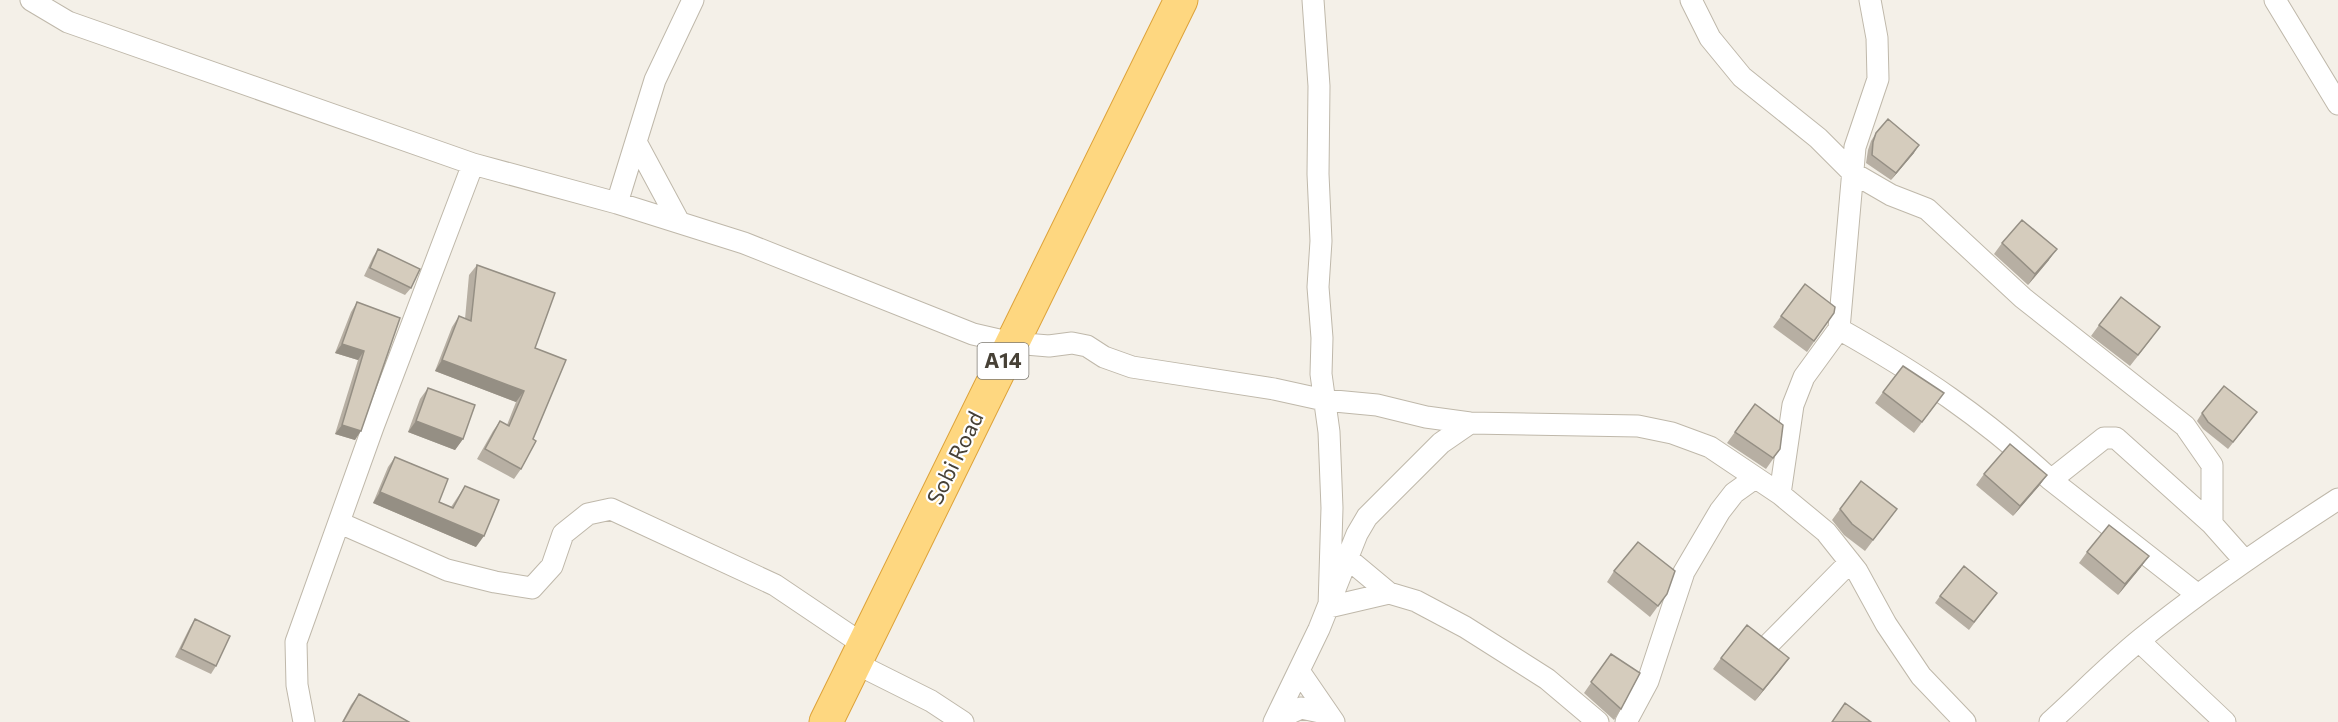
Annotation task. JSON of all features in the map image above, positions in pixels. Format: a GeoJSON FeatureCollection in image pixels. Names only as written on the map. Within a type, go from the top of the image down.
{"type":"FeatureCollection","features":[{"type":"Feature","properties":{"kind":"highway","name":"Sobi Road"},"geometry":{"type":"LineString","coordinates":[[826,722],[1181,0]]}},
{"type":"Feature","properties":{"kind":"street"},"geometry":{"type":"LineString","coordinates":[[31,0],[68,22],[473,164],[617,203],[744,243],[973,334],[1012,343],[1049,346],[1072,343],[1087,346],[1104,357],[1132,367],[1274,389],[1324,400],[1377,405],[1426,417],[1470,423],[1638,426],[1661,430],[1710,447],[1780,494],[1826,532],[1850,562],[1921,676],[1965,722]]}},
{"type":"Feature","properties":{"kind":"street"},"geometry":{"type":"LineString","coordinates":[[617,203],[655,80],[693,0]]}},
{"type":"Feature","properties":{"kind":"street"},"geometry":{"type":"LineString","coordinates":[[1313,0],[1319,86],[1318,174],[1321,241],[1318,287],[1322,338],[1321,374],[1329,432],[1332,508],[1329,606]]}},
{"type":"Feature","properties":{"kind":"street"},"geometry":{"type":"LineString","coordinates":[[1691,0],[1710,38],[1742,77],[1818,138],[1853,173],[1891,195],[1928,209],[2023,298],[2185,426],[2212,465],[2212,524]]}},
{"type":"Feature","properties":{"kind":"street"},"geometry":{"type":"LineString","coordinates":[[1780,494],[1793,405],[1804,377],[1839,330],[1855,147],[1878,79],[1877,38],[1870,0]]}},
{"type":"Feature","properties":{"kind":"street"},"geometry":{"type":"LineString","coordinates":[[2276,0],[2329,73],[2338,104]]}},
{"type":"Feature","properties":{"kind":"street"},"geometry":{"type":"LineString","coordinates":[[636,142],[679,222]]}},
{"type":"Feature","properties":{"kind":"street"},"geometry":{"type":"LineString","coordinates":[[304,722],[297,685],[296,642],[373,427],[473,164]]}},
{"type":"Feature","properties":{"kind":"street"},"geometry":{"type":"LineString","coordinates":[[1839,330],[1935,385],[2010,442],[2051,480],[2198,595]]}},
{"type":"Feature","properties":{"kind":"street"},"geometry":{"type":"LineString","coordinates":[[1274,721],[1329,606],[1347,558],[1367,517],[1441,443],[1470,423]]}},
{"type":"Feature","properties":{"kind":"street"},"geometry":{"type":"LineString","coordinates":[[2051,480],[2104,438],[2116,438],[2212,524],[2244,560]]}},
{"type":"Feature","properties":{"kind":"street"},"geometry":{"type":"LineString","coordinates":[[1626,722],[1648,681],[1684,572],[1720,511],[1734,493],[1755,478]]}},
{"type":"Feature","properties":{"kind":"street"},"geometry":{"type":"LineString","coordinates":[[2050,722],[2139,641],[2198,595],[2244,560],[2338,499]]}},
{"type":"Feature","properties":{"kind":"street"},"geometry":{"type":"LineString","coordinates":[[340,523],[447,570],[532,588],[552,566],[563,534],[588,514],[611,509],[775,585],[860,654],[963,722]]}},
{"type":"Feature","properties":{"kind":"street"},"geometry":{"type":"LineString","coordinates":[[1347,558],[1389,593],[1416,601],[1465,627],[1547,679],[1598,722]]}},
{"type":"Feature","properties":{"kind":"street"},"geometry":{"type":"LineString","coordinates":[[1770,643],[1850,562]]}},
{"type":"Feature","properties":{"kind":"street"},"geometry":{"type":"LineString","coordinates":[[1329,606],[1389,593]]}},
{"type":"Feature","properties":{"kind":"street"},"geometry":{"type":"LineString","coordinates":[[2139,641],[2225,722]]}},
{"type":"Feature","properties":{"kind":"street"},"geometry":{"type":"LineString","coordinates":[[1299,671],[1329,718]]}},
{"type":"Feature","properties":{"kind":"street"},"geometry":{"type":"LineString","coordinates":[[1274,721],[1301,708],[1329,718]]}},
{"type":"Feature","properties":{"kind":"building"},"geometry":{"type":"Polygon","coordinates":[[[1888,119],[1919,145],[1896,173],[1872,155],[1876,133],[1888,119]]]}},
{"type":"Feature","properties":{"kind":"building"},"geometry":{"type":"Polygon","coordinates":[[[2022,220],[2057,249],[2035,274],[2002,243],[2022,220]]]}},
{"type":"Feature","properties":{"kind":"building"},"geometry":{"type":"Polygon","coordinates":[[[378,249],[420,269],[411,288],[370,268],[378,249]]]}},
{"type":"Feature","properties":{"kind":"building"},"geometry":{"type":"Polygon","coordinates":[[[477,265],[555,293],[535,348],[566,360],[533,439],[536,441],[521,469],[485,449],[500,421],[509,426],[524,391],[442,360],[459,316],[471,321],[477,265]]]}},
{"type":"Feature","properties":{"kind":"building"},"geometry":{"type":"Polygon","coordinates":[[[1805,284],[1835,307],[1834,313],[1814,341],[1781,316],[1805,284]]]}},
{"type":"Feature","properties":{"kind":"building"},"geometry":{"type":"Polygon","coordinates":[[[2121,297],[2160,327],[2138,355],[2099,325],[2121,297]]]}},
{"type":"Feature","properties":{"kind":"building"},"geometry":{"type":"Polygon","coordinates":[[[357,302],[400,318],[361,431],[342,425],[364,351],[342,344],[357,302]]]}},
{"type":"Feature","properties":{"kind":"building"},"geometry":{"type":"Polygon","coordinates":[[[1903,366],[1944,393],[1922,422],[1883,392],[1903,366]]]}},
{"type":"Feature","properties":{"kind":"building"},"geometry":{"type":"Polygon","coordinates":[[[2224,386],[2257,412],[2233,442],[2208,422],[2202,413],[2224,386]]]}},
{"type":"Feature","properties":{"kind":"building"},"geometry":{"type":"Polygon","coordinates":[[[428,388],[475,405],[463,439],[416,421],[428,388]]]}},
{"type":"Feature","properties":{"kind":"building"},"geometry":{"type":"Polygon","coordinates":[[[1755,404],[1783,425],[1780,449],[1773,458],[1735,432],[1755,404]]]}},
{"type":"Feature","properties":{"kind":"building"},"geometry":{"type":"Polygon","coordinates":[[[2010,444],[2047,475],[2020,506],[1984,474],[2010,444]]]}},
{"type":"Feature","properties":{"kind":"building"},"geometry":{"type":"Polygon","coordinates":[[[395,457],[448,479],[439,502],[453,508],[465,486],[499,500],[484,536],[380,492],[395,457]]]}},
{"type":"Feature","properties":{"kind":"building"},"geometry":{"type":"Polygon","coordinates":[[[1861,481],[1897,509],[1873,540],[1852,524],[1840,509],[1861,481]]]}},
{"type":"Feature","properties":{"kind":"building"},"geometry":{"type":"Polygon","coordinates":[[[2109,525],[2149,556],[2125,584],[2087,552],[2109,525]]]}},
{"type":"Feature","properties":{"kind":"building"},"geometry":{"type":"Polygon","coordinates":[[[1638,542],[1675,571],[1667,594],[1658,606],[1614,571],[1638,542]]]}},
{"type":"Feature","properties":{"kind":"building"},"geometry":{"type":"Polygon","coordinates":[[[1964,566],[1997,593],[1974,622],[1940,596],[1964,566]]]}},
{"type":"Feature","properties":{"kind":"building"},"geometry":{"type":"Polygon","coordinates":[[[195,619],[230,636],[216,666],[181,649],[195,619]]]}},
{"type":"Feature","properties":{"kind":"building"},"geometry":{"type":"Polygon","coordinates":[[[1747,625],[1789,658],[1763,690],[1721,658],[1747,625]]]}},
{"type":"Feature","properties":{"kind":"building"},"geometry":{"type":"Polygon","coordinates":[[[1611,654],[1640,673],[1621,709],[1591,682],[1611,654]]]}},
{"type":"Feature","properties":{"kind":"building"},"geometry":{"type":"Polygon","coordinates":[[[359,694],[409,722],[343,722],[359,694]]]}},
{"type":"Feature","properties":{"kind":"building"},"geometry":{"type":"Polygon","coordinates":[[[1845,703],[1871,722],[1832,722],[1845,703]]]}}]}
